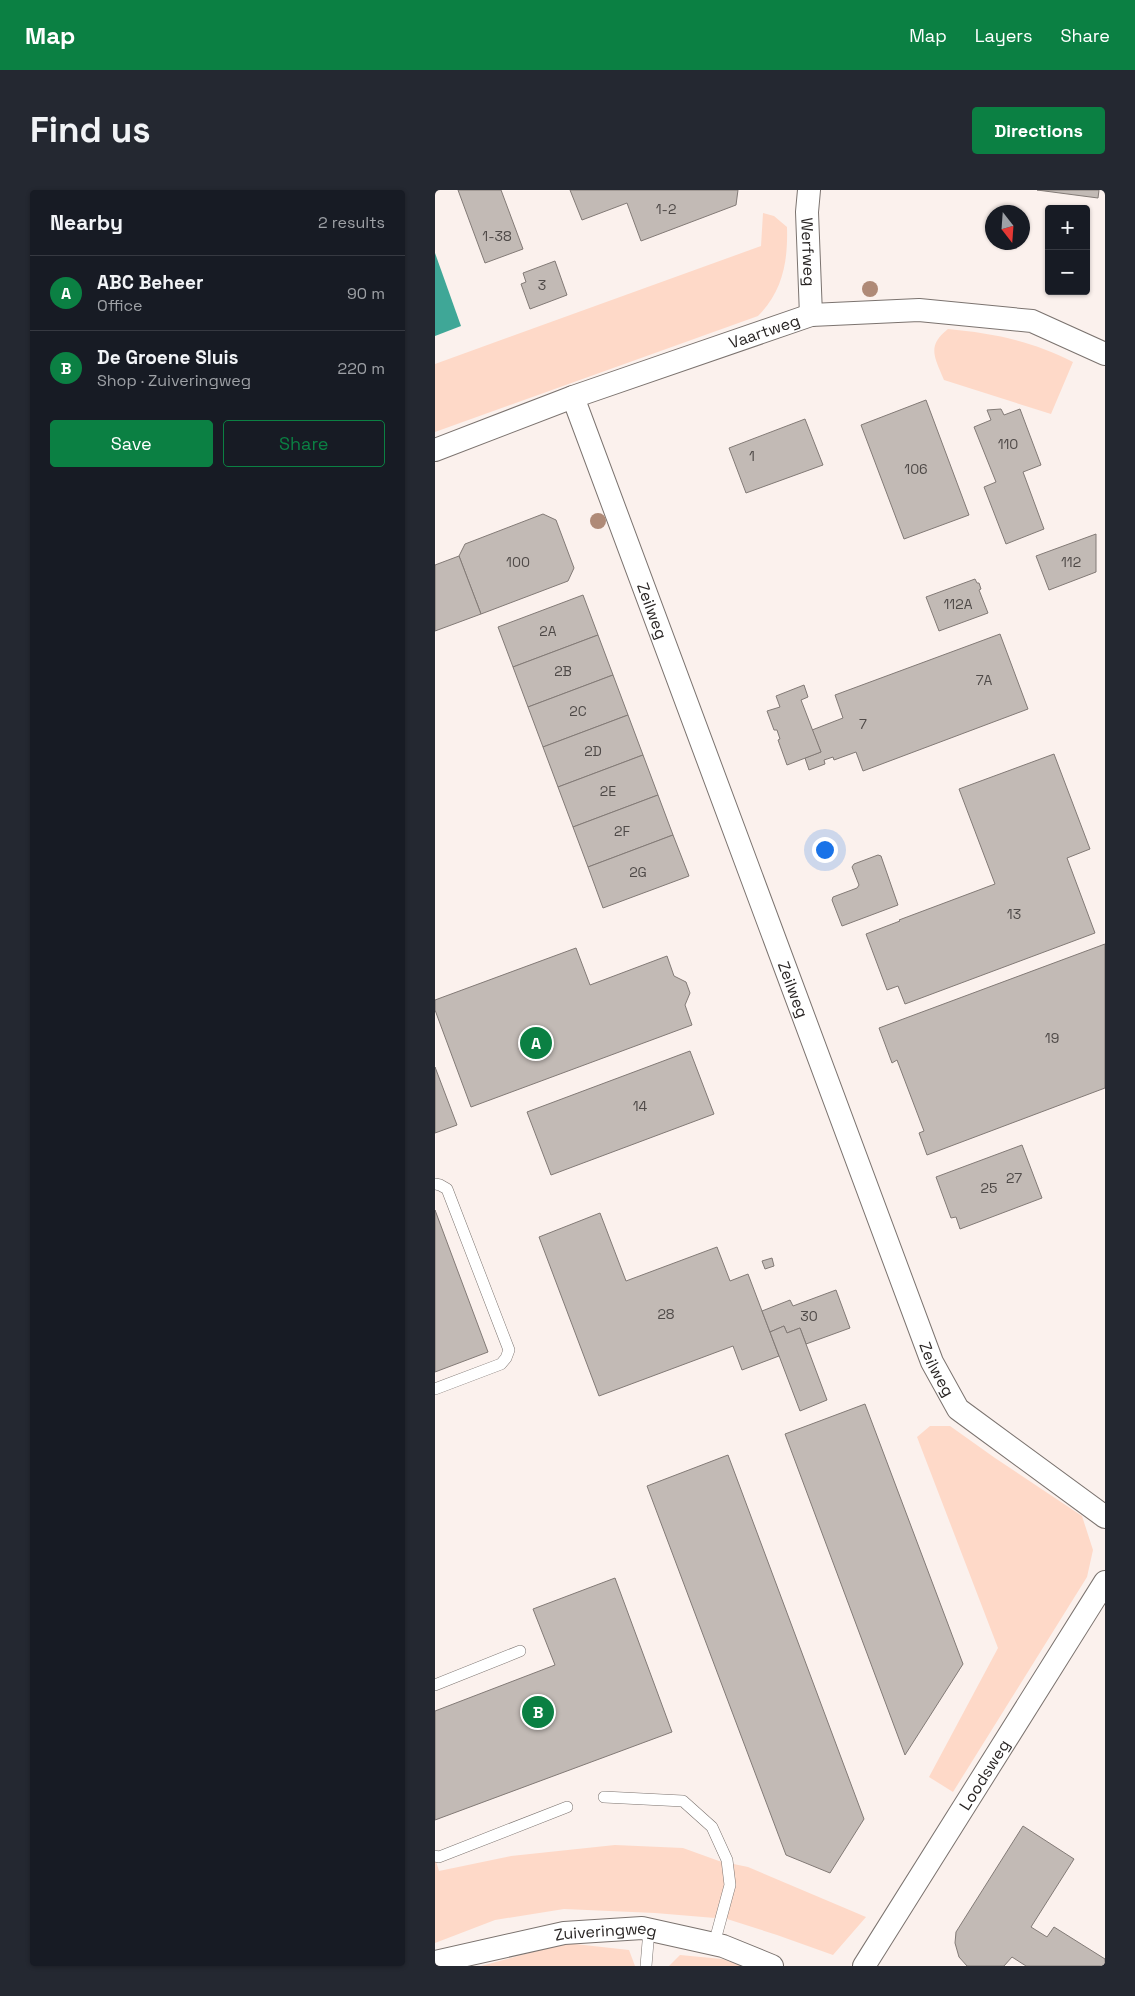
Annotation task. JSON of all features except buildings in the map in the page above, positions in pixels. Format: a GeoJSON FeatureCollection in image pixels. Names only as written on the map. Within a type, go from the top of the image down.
{"type":"FeatureCollection","features":[{"type":"Feature","properties":{"kind":"street","name":"Werfweg"},"geometry":{"type":"LineString","coordinates":[[809,190],[807,212],[811,315]]}},
{"type":"Feature","properties":{"kind":"street","name":"Vaartweg"},"geometry":{"type":"LineString","coordinates":[[435,450],[573,397],[811,315],[919,310],[1032,321],[1105,354]]}},
{"type":"Feature","properties":{"kind":"street","name":"Zeilweg"},"geometry":{"type":"LineString","coordinates":[[573,397],[932,1362],[958,1409],[1105,1517]]}},
{"type":"Feature","properties":{"kind":"street","name":"Loodsweg"},"geometry":{"type":"LineString","coordinates":[[864,1966],[1105,1582]]}},
{"type":"Feature","properties":{"kind":"street","name":"Zuiveringweg"},"geometry":{"type":"LineString","coordinates":[[435,1962],[564,1932],[642,1928],[714,1944],[773,1966]]}},
{"type":"Feature","properties":{"kind":"lane"},"geometry":{"type":"LineString","coordinates":[[435,1184],[447,1189],[509,1350],[501,1364],[435,1389]]}},
{"type":"Feature","properties":{"kind":"lane"},"geometry":{"type":"LineString","coordinates":[[435,1685],[520,1651]]}},
{"type":"Feature","properties":{"kind":"lane"},"geometry":{"type":"LineString","coordinates":[[604,1797],[683,1800],[712,1827],[727,1860],[730,1885],[714,1944]]}},
{"type":"Feature","properties":{"kind":"lane"},"geometry":{"type":"LineString","coordinates":[[435,1856],[439,1857],[567,1807]]}},
{"type":"Feature","properties":{"kind":"lane"},"geometry":{"type":"LineString","coordinates":[[646,1966],[649,1930]]}},
{"type":"Feature","properties":{"kind":"shaded area"},"geometry":{"type":"Polygon","coordinates":[[[763,213],[774,216],[787,227],[787,240],[785,264],[778,286],[758,316],[435,432],[435,364],[761,246],[763,213]]]}},
{"type":"Feature","properties":{"kind":"shaded area"},"geometry":{"type":"Polygon","coordinates":[[[948,329],[1012,339],[1043,349],[1073,362],[1051,414],[944,380],[934,353],[937,341],[948,329]]]}},
{"type":"Feature","properties":{"kind":"shaded area"},"geometry":{"type":"Polygon","coordinates":[[[930,1426],[950,1426],[1082,1516],[1093,1550],[1087,1577],[953,1792],[929,1777],[998,1648],[917,1437],[930,1426]]]}},
{"type":"Feature","properties":{"kind":"shaded area"},"geometry":{"type":"Polygon","coordinates":[[[615,1845],[683,1848],[719,1861],[748,1867],[866,1917],[833,1955],[727,1919],[655,1913],[564,1909],[495,1920],[435,1943],[435,1858],[439,1871],[511,1856],[615,1845]]]}},
{"type":"Feature","properties":{"kind":"shaded area"},"geometry":{"type":"Polygon","coordinates":[[[566,1943],[629,1950],[635,1966],[481,1966],[566,1943]]]}},
{"type":"Feature","properties":{"kind":"shaded area"},"geometry":{"type":"Polygon","coordinates":[[[680,1955],[722,1959],[744,1966],[669,1966],[680,1955]]]}},
{"type":"Feature","properties":{"kind":"water"},"geometry":{"type":"Polygon","coordinates":[[[435,253],[461,326],[435,336],[435,253]]]}},
{"type":"Feature","properties":{"kind":"place","name":"ABC Beheer"},"geometry":{"type":"Point","coordinates":[536,1043]}},
{"type":"Feature","properties":{"kind":"place","name":"De Groene Sluis"},"geometry":{"type":"Point","coordinates":[538,1712]}}]}
